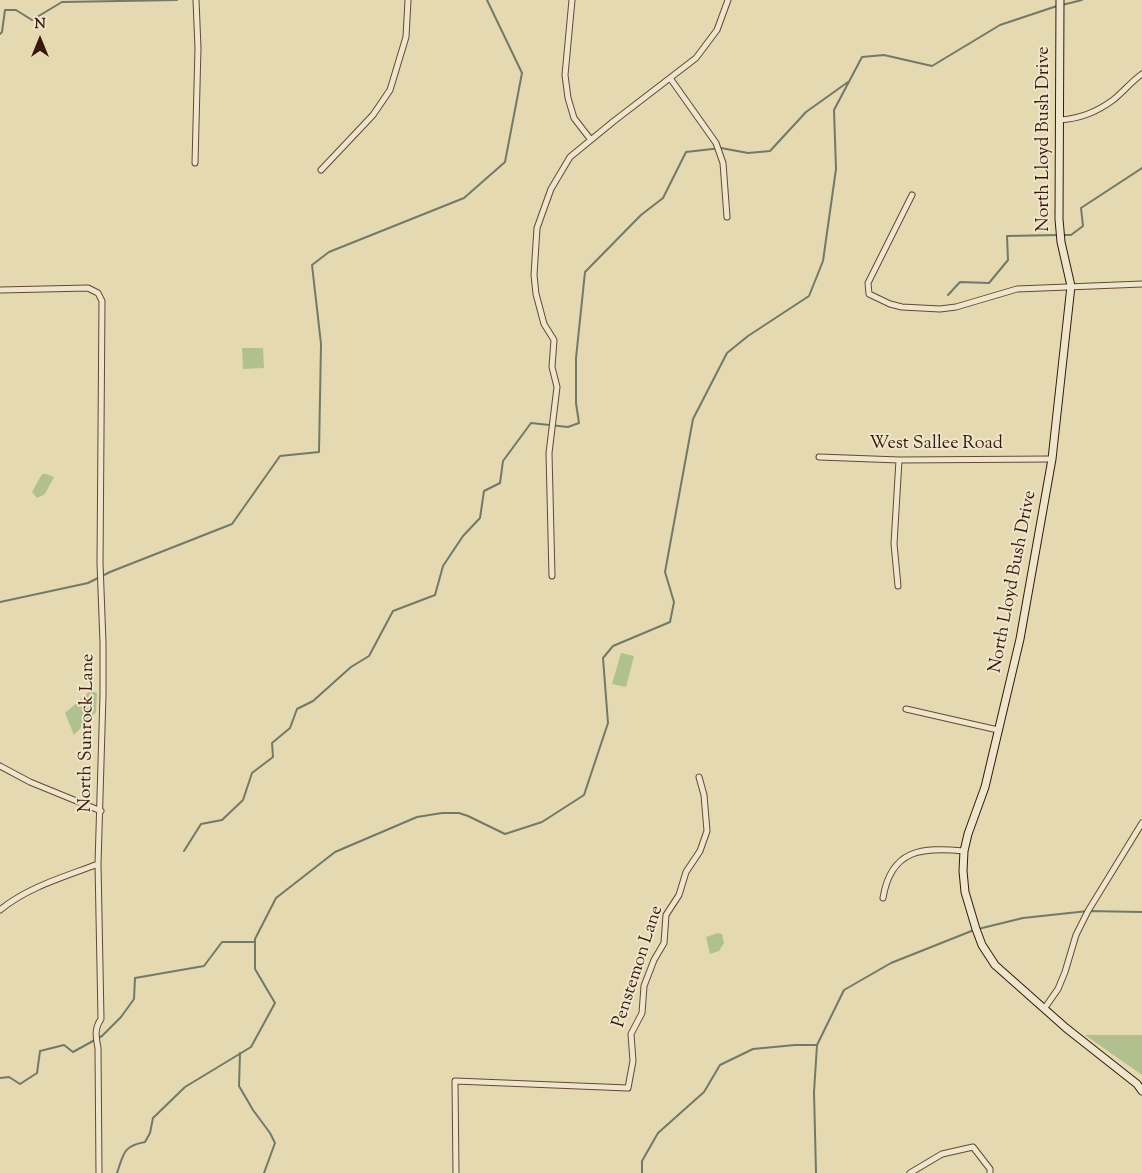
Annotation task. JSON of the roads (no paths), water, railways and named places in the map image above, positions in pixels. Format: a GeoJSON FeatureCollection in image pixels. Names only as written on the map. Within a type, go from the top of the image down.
{"type":"FeatureCollection","features":[{"type":"Feature","properties":{"kind":"street"},"geometry":{"type":"LineString","coordinates":[[195,163],[198,48],[196,0]]}},
{"type":"Feature","properties":{"kind":"street"},"geometry":{"type":"LineString","coordinates":[[321,170],[373,115],[390,90],[406,37],[408,0]]}},
{"type":"Feature","properties":{"kind":"street"},"geometry":{"type":"LineString","coordinates":[[572,0],[571,31],[565,75],[568,98],[574,118],[591,140]]}},
{"type":"Feature","properties":{"kind":"street"},"geometry":{"type":"LineString","coordinates":[[552,576],[549,453],[557,387],[552,367],[554,340],[544,324],[536,294],[534,275],[537,228],[551,189],[570,157],[696,58],[717,30],[728,0]]}},
{"type":"Feature","properties":{"kind":"street","name":"North Lloyd Bush Drive"},"geometry":{"type":"LineString","coordinates":[[1060,0],[1059,219],[1071,286],[1052,460],[1020,639],[984,787],[968,834],[964,851],[963,871],[965,892],[982,945],[995,966],[1044,1009],[1137,1084],[1142,1091]]}},
{"type":"Feature","properties":{"kind":"street"},"geometry":{"type":"LineString","coordinates":[[1059,120],[1074,119],[1097,110],[1114,99],[1142,74]]}},
{"type":"Feature","properties":{"kind":"street"},"geometry":{"type":"LineString","coordinates":[[670,78],[716,143],[723,163],[726,217]]}},
{"type":"Feature","properties":{"kind":"street"},"geometry":{"type":"LineString","coordinates":[[912,195],[868,283],[869,294],[874,297],[902,307],[940,309],[956,307],[1017,289],[1142,284]]}},
{"type":"Feature","properties":{"kind":"street","name":"North Sunrock Lane"},"geometry":{"type":"LineString","coordinates":[[0,290],[88,288],[98,293],[102,301],[100,563],[104,643],[98,864],[101,1019],[96,1025],[95,1034],[98,1048],[99,1173]]}},
{"type":"Feature","properties":{"kind":"street","name":"West Sallee Road"},"geometry":{"type":"LineString","coordinates":[[819,457],[899,460],[1052,460]]}},
{"type":"Feature","properties":{"kind":"street"},"geometry":{"type":"LineString","coordinates":[[898,586],[894,544],[899,460]]}},
{"type":"Feature","properties":{"kind":"street"},"geometry":{"type":"LineString","coordinates":[[906,709],[998,730]]}},
{"type":"Feature","properties":{"kind":"street"},"geometry":{"type":"LineString","coordinates":[[0,766],[30,782],[100,811]]}},
{"type":"Feature","properties":{"kind":"street","name":"Penstemon Lane"},"geometry":{"type":"LineString","coordinates":[[456,1173],[456,1081],[628,1088],[633,1061],[630,1034],[642,1013],[644,986],[654,960],[664,943],[666,915],[679,895],[686,872],[700,851],[707,831],[704,795],[699,777]]}},
{"type":"Feature","properties":{"kind":"street"},"geometry":{"type":"LineString","coordinates":[[1044,1009],[1058,990],[1076,935],[1088,911],[1142,823]]}},
{"type":"Feature","properties":{"kind":"street"},"geometry":{"type":"LineString","coordinates":[[884,898],[885,885],[889,877],[906,856],[920,850],[939,848],[964,851]]}},
{"type":"Feature","properties":{"kind":"street"},"geometry":{"type":"LineString","coordinates":[[0,910],[13,899],[44,884],[98,864]]}},
{"type":"Feature","properties":{"kind":"street"},"geometry":{"type":"LineString","coordinates":[[910,1173],[942,1154],[973,1147],[990,1169],[990,1173]]}},
{"type":"Feature","properties":{"kind":"waterway"},"geometry":{"type":"LineString","coordinates":[[0,34],[2,32],[5,10],[16,10],[32,20],[62,2],[177,0]]}},
{"type":"Feature","properties":{"kind":"waterway"},"geometry":{"type":"LineString","coordinates":[[0,602],[88,583],[110,572],[232,524],[280,456],[319,452],[321,344],[312,265],[329,252],[464,198],[505,162],[522,73],[487,0]]}},
{"type":"Feature","properties":{"kind":"waterway"},"geometry":{"type":"LineString","coordinates":[[1062,5],[1082,0]]}},
{"type":"Feature","properties":{"kind":"waterway"},"geometry":{"type":"LineString","coordinates":[[117,1173],[121,1160],[128,1148],[145,1142],[150,1133],[153,1118],[185,1087],[251,1047],[275,1003],[255,969],[255,939],[276,898],[335,852],[417,817],[442,813],[459,813],[505,834],[542,822],[584,795],[608,723],[603,658],[613,646],[670,622],[674,602],[665,572],[693,419],[727,353],[748,336],[809,296],[823,261],[836,169],[834,110],[862,57],[884,55],[932,66],[1000,25],[1057,6]]}},
{"type":"Feature","properties":{"kind":"waterway"},"geometry":{"type":"LineString","coordinates":[[184,851],[201,824],[222,820],[243,800],[252,773],[273,757],[272,743],[290,728],[297,709],[313,701],[351,667],[369,656],[393,611],[435,595],[443,566],[463,536],[480,518],[484,491],[500,483],[503,461],[531,423],[568,427],[579,423],[576,403],[576,358],[585,272],[641,215],[663,198],[686,152],[721,148],[748,153],[770,151],[806,112],[848,82]]}},
{"type":"Feature","properties":{"kind":"waterway"},"geometry":{"type":"LineString","coordinates":[[1064,235],[1071,235],[1083,226],[1081,208],[1142,168]]}},
{"type":"Feature","properties":{"kind":"waterway"},"geometry":{"type":"LineString","coordinates":[[948,295],[960,282],[989,283],[1008,260],[1007,236],[1059,235]]}},
{"type":"Feature","properties":{"kind":"waterway"},"geometry":{"type":"LineString","coordinates":[[978,929],[1023,918],[1088,911],[1142,912]]}},
{"type":"Feature","properties":{"kind":"waterway"},"geometry":{"type":"LineString","coordinates":[[816,1173],[814,1092],[817,1045],[844,990],[891,963],[974,930]]}},
{"type":"Feature","properties":{"kind":"waterway"},"geometry":{"type":"LineString","coordinates":[[0,1078],[9,1077],[20,1084],[37,1073],[40,1051],[64,1045],[73,1052],[102,1036],[121,1017],[134,999],[135,978],[204,966],[222,942],[254,942]]}},
{"type":"Feature","properties":{"kind":"waterway"},"geometry":{"type":"LineString","coordinates":[[642,1173],[642,1161],[658,1133],[704,1092],[720,1065],[753,1049],[817,1045]]}},
{"type":"Feature","properties":{"kind":"waterway"},"geometry":{"type":"LineString","coordinates":[[240,1053],[239,1086],[275,1143],[264,1173]]}}]}
